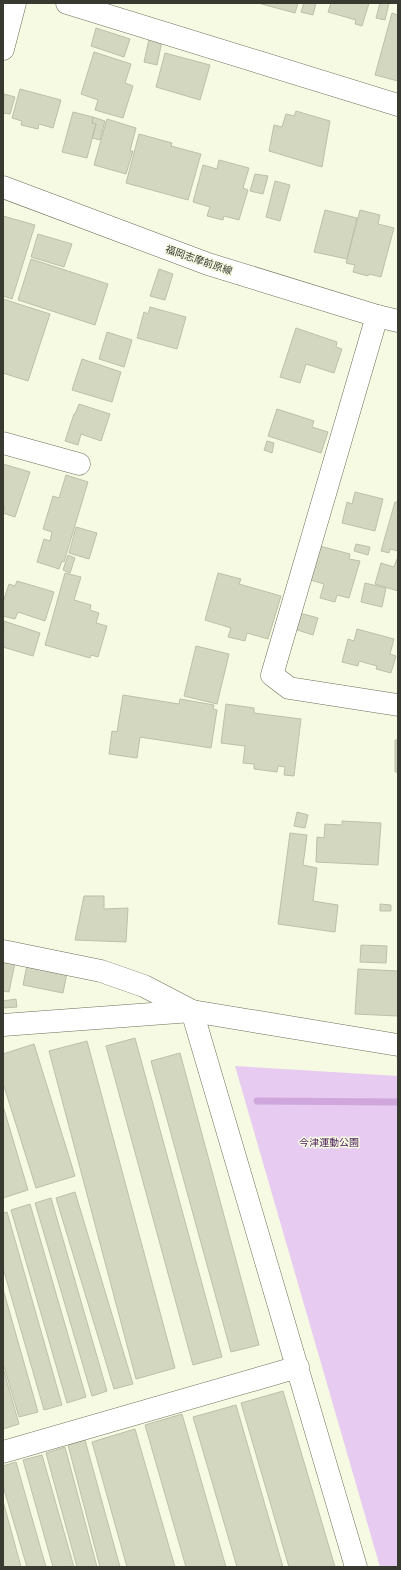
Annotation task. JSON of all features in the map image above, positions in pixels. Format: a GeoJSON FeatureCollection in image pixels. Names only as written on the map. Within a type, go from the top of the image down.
{"type":"FeatureCollection","features":[{"type":"Feature","properties":{"kind":"street"},"geometry":{"type":"LineString","coordinates":[[3,49],[15,3]]}},
{"type":"Feature","properties":{"kind":"street"},"geometry":{"type":"LineString","coordinates":[[67,3],[398,105]]}},
{"type":"Feature","properties":{"kind":"street","name":"福岡志摩前原線"},"geometry":{"type":"LineString","coordinates":[[3,187],[208,264],[377,316],[398,321]]}},
{"type":"Feature","properties":{"kind":"street"},"geometry":{"type":"LineString","coordinates":[[377,316],[272,675],[289,688],[398,705]]}},
{"type":"Feature","properties":{"kind":"street"},"geometry":{"type":"LineString","coordinates":[[3,443],[79,464]]}},
{"type":"Feature","properties":{"kind":"street"},"geometry":{"type":"LineString","coordinates":[[3,951],[101,972],[144,986],[192,1010],[356,1567]]}},
{"type":"Feature","properties":{"kind":"street"},"geometry":{"type":"LineString","coordinates":[[3,1025],[192,1010],[398,1045]]}},
{"type":"Feature","properties":{"kind":"street"},"geometry":{"type":"LineString","coordinates":[[3,1452],[298,1367]]}},
{"type":"Feature","properties":{"kind":"green space","name":"今津運動公園"},"geometry":{"type":"Polygon","coordinates":[[[235,1066],[398,1076],[398,1567],[380,1567],[235,1066]]]}},
{"type":"Feature","properties":{"kind":"building"},"geometry":{"type":"Polygon","coordinates":[[[258,3],[298,3],[295,13],[258,3]]]}},
{"type":"Feature","properties":{"kind":"building"},"geometry":{"type":"Polygon","coordinates":[[[304,3],[316,3],[313,15],[301,12],[304,3]]]}},
{"type":"Feature","properties":{"kind":"building"},"geometry":{"type":"Polygon","coordinates":[[[331,3],[369,3],[362,26],[355,24],[356,20],[328,12],[331,3]]]}},
{"type":"Feature","properties":{"kind":"building"},"geometry":{"type":"Polygon","coordinates":[[[380,3],[389,3],[385,20],[376,18],[380,3]]]}},
{"type":"Feature","properties":{"kind":"building"},"geometry":{"type":"Polygon","coordinates":[[[392,13],[398,15],[398,81],[375,75],[392,13]]]}},
{"type":"Feature","properties":{"kind":"building"},"geometry":{"type":"Polygon","coordinates":[[[96,28],[130,39],[124,57],[91,46],[96,28]]]}},
{"type":"Feature","properties":{"kind":"building"},"geometry":{"type":"Polygon","coordinates":[[[149,39],[162,41],[157,65],[144,62],[149,39]]]}},
{"type":"Feature","properties":{"kind":"building"},"geometry":{"type":"Polygon","coordinates":[[[94,52],[131,64],[125,83],[133,86],[123,118],[95,110],[98,100],[81,94],[94,52]]]}},
{"type":"Feature","properties":{"kind":"building"},"geometry":{"type":"Polygon","coordinates":[[[165,53],[210,65],[200,100],[156,87],[165,53]]]}},
{"type":"Feature","properties":{"kind":"building"},"geometry":{"type":"Polygon","coordinates":[[[20,89],[61,100],[53,128],[39,124],[38,129],[21,125],[22,121],[12,118],[20,89]]]}},
{"type":"Feature","properties":{"kind":"building"},"geometry":{"type":"Polygon","coordinates":[[[4,94],[15,97],[10,114],[3,113],[4,94]]]}},
{"type":"Feature","properties":{"kind":"building"},"geometry":{"type":"Polygon","coordinates":[[[296,111],[330,121],[322,167],[269,151],[274,125],[282,127],[286,114],[294,116],[296,111]]]}},
{"type":"Feature","properties":{"kind":"building"},"geometry":{"type":"Polygon","coordinates":[[[73,112],[93,117],[92,123],[96,124],[87,158],[62,152],[73,112]]]}},
{"type":"Feature","properties":{"kind":"building"},"geometry":{"type":"Polygon","coordinates":[[[93,117],[105,121],[100,140],[92,138],[96,124],[92,123],[93,117]]]}},
{"type":"Feature","properties":{"kind":"building"},"geometry":{"type":"Polygon","coordinates":[[[107,119],[136,128],[130,151],[133,151],[126,174],[94,165],[107,119]]]}},
{"type":"Feature","properties":{"kind":"building"},"geometry":{"type":"Polygon","coordinates":[[[139,134],[172,143],[171,146],[201,154],[188,200],[126,183],[139,134]]]}},
{"type":"Feature","properties":{"kind":"building"},"geometry":{"type":"Polygon","coordinates":[[[219,160],[249,168],[243,188],[248,190],[239,220],[224,216],[223,220],[207,216],[210,207],[193,202],[203,165],[217,169],[219,160]]]}},
{"type":"Feature","properties":{"kind":"building"},"geometry":{"type":"Polygon","coordinates":[[[255,174],[268,176],[263,194],[250,191],[255,174]]]}},
{"type":"Feature","properties":{"kind":"building"},"geometry":{"type":"Polygon","coordinates":[[[275,181],[290,185],[280,221],[266,217],[275,181]]]}},
{"type":"Feature","properties":{"kind":"building"},"geometry":{"type":"Polygon","coordinates":[[[325,210],[357,218],[347,259],[314,252],[325,210]]]}},
{"type":"Feature","properties":{"kind":"building"},"geometry":{"type":"Polygon","coordinates":[[[360,210],[380,215],[378,224],[394,228],[381,277],[369,274],[368,276],[353,272],[355,265],[346,263],[360,210]]]}},
{"type":"Feature","properties":{"kind":"building"},"geometry":{"type":"Polygon","coordinates":[[[3,216],[35,225],[12,299],[3,296],[3,216]]]}},
{"type":"Feature","properties":{"kind":"building"},"geometry":{"type":"Polygon","coordinates":[[[38,234],[72,244],[64,267],[31,257],[38,234]]]}},
{"type":"Feature","properties":{"kind":"building"},"geometry":{"type":"Polygon","coordinates":[[[31,259],[108,284],[95,325],[18,300],[31,259]]]}},
{"type":"Feature","properties":{"kind":"building"},"geometry":{"type":"Polygon","coordinates":[[[159,269],[173,274],[165,300],[150,296],[159,269]]]}},
{"type":"Feature","properties":{"kind":"building"},"geometry":{"type":"Polygon","coordinates":[[[3,299],[50,314],[28,381],[3,373],[3,299]]]}},
{"type":"Feature","properties":{"kind":"building"},"geometry":{"type":"Polygon","coordinates":[[[150,307],[186,317],[177,349],[137,338],[144,312],[148,314],[150,307]]]}},
{"type":"Feature","properties":{"kind":"building"},"geometry":{"type":"Polygon","coordinates":[[[296,328],[337,342],[336,347],[342,349],[334,373],[306,364],[300,383],[280,377],[296,328]]]}},
{"type":"Feature","properties":{"kind":"building"},"geometry":{"type":"Polygon","coordinates":[[[107,332],[132,340],[124,367],[99,359],[107,332]]]}},
{"type":"Feature","properties":{"kind":"building"},"geometry":{"type":"Polygon","coordinates":[[[82,359],[121,372],[112,402],[72,390],[82,359]]]}},
{"type":"Feature","properties":{"kind":"building"},"geometry":{"type":"Polygon","coordinates":[[[79,404],[110,414],[101,441],[81,434],[78,445],[65,441],[79,404]]]}},
{"type":"Feature","properties":{"kind":"building"},"geometry":{"type":"Polygon","coordinates":[[[277,409],[314,421],[312,427],[328,432],[321,453],[268,436],[277,409]]]}},
{"type":"Feature","properties":{"kind":"building"},"geometry":{"type":"Polygon","coordinates":[[[267,441],[274,443],[272,453],[264,450],[267,441]]]}},
{"type":"Feature","properties":{"kind":"building"},"geometry":{"type":"Polygon","coordinates":[[[3,464],[30,472],[15,517],[3,513],[5,506],[3,505],[3,464]]]}},
{"type":"Feature","properties":{"kind":"building"},"geometry":{"type":"Polygon","coordinates":[[[66,475],[88,482],[64,562],[62,561],[59,569],[37,562],[44,539],[50,541],[52,532],[43,529],[53,496],[59,498],[66,475]]]}},
{"type":"Feature","properties":{"kind":"building"},"geometry":{"type":"Polygon","coordinates":[[[355,492],[383,499],[375,531],[342,523],[347,502],[352,504],[355,492]]]}},
{"type":"Feature","properties":{"kind":"building"},"geometry":{"type":"Polygon","coordinates":[[[395,502],[398,502],[398,551],[390,549],[389,553],[381,551],[395,502]]]}},
{"type":"Feature","properties":{"kind":"building"},"geometry":{"type":"Polygon","coordinates":[[[76,527],[97,533],[89,559],[69,553],[76,527]]]}},
{"type":"Feature","properties":{"kind":"building"},"geometry":{"type":"Polygon","coordinates":[[[356,544],[370,547],[368,555],[354,551],[356,544]]]}},
{"type":"Feature","properties":{"kind":"building"},"geometry":{"type":"Polygon","coordinates":[[[316,545],[350,554],[349,559],[360,561],[349,598],[337,595],[335,602],[320,598],[324,584],[307,579],[316,545]]]}},
{"type":"Feature","properties":{"kind":"building"},"geometry":{"type":"Polygon","coordinates":[[[68,555],[75,558],[70,573],[63,570],[68,555]]]}},
{"type":"Feature","properties":{"kind":"building"},"geometry":{"type":"Polygon","coordinates":[[[397,559],[398,591],[375,584],[381,563],[394,567],[397,559]]]}},
{"type":"Feature","properties":{"kind":"building"},"geometry":{"type":"Polygon","coordinates":[[[65,573],[81,577],[74,600],[91,605],[90,610],[99,613],[96,623],[107,626],[98,657],[91,655],[90,658],[45,645],[65,573]]]}},
{"type":"Feature","properties":{"kind":"building"},"geometry":{"type":"Polygon","coordinates":[[[218,573],[241,579],[239,584],[281,596],[268,639],[247,633],[245,641],[228,637],[231,628],[205,620],[218,573]]]}},
{"type":"Feature","properties":{"kind":"building"},"geometry":{"type":"Polygon","coordinates":[[[17,581],[54,592],[45,621],[18,612],[15,619],[3,616],[3,602],[9,584],[15,586],[17,581]]]}},
{"type":"Feature","properties":{"kind":"building"},"geometry":{"type":"Polygon","coordinates":[[[365,583],[386,588],[382,607],[361,602],[365,583]]]}},
{"type":"Feature","properties":{"kind":"building"},"geometry":{"type":"Polygon","coordinates":[[[296,612],[318,618],[313,635],[291,628],[296,612]]]}},
{"type":"Feature","properties":{"kind":"building"},"geometry":{"type":"Polygon","coordinates":[[[4,621],[40,633],[33,656],[3,647],[4,621]]]}},
{"type":"Feature","properties":{"kind":"building"},"geometry":{"type":"Polygon","coordinates":[[[357,629],[394,639],[390,654],[396,656],[391,673],[376,669],[377,666],[359,661],[358,666],[342,662],[348,639],[354,641],[357,629]]]}},
{"type":"Feature","properties":{"kind":"building"},"geometry":{"type":"Polygon","coordinates":[[[196,646],[229,654],[217,704],[184,696],[196,646]]]}},
{"type":"Feature","properties":{"kind":"building"},"geometry":{"type":"Polygon","coordinates":[[[123,695],[179,704],[180,699],[214,705],[213,709],[217,710],[211,748],[140,737],[137,758],[109,754],[112,731],[117,732],[123,695]]]}},
{"type":"Feature","properties":{"kind":"building"},"geometry":{"type":"Polygon","coordinates":[[[226,704],[254,708],[254,713],[301,719],[294,776],[284,775],[285,767],[278,766],[277,772],[254,769],[254,764],[243,763],[245,746],[221,743],[226,704]]]}},
{"type":"Feature","properties":{"kind":"building"},"geometry":{"type":"Polygon","coordinates":[[[395,740],[398,740],[398,772],[395,772],[395,740]]]}},
{"type":"Feature","properties":{"kind":"building"},"geometry":{"type":"Polygon","coordinates":[[[297,812],[308,815],[305,828],[294,826],[297,812]]]}},
{"type":"Feature","properties":{"kind":"building"},"geometry":{"type":"Polygon","coordinates":[[[342,821],[381,823],[378,865],[316,862],[317,837],[324,838],[325,824],[342,825],[342,821]]]}},
{"type":"Feature","properties":{"kind":"building"},"geometry":{"type":"Polygon","coordinates":[[[290,833],[307,835],[303,865],[317,868],[313,901],[338,905],[335,932],[278,924],[290,833]]]}},
{"type":"Feature","properties":{"kind":"building"},"geometry":{"type":"Polygon","coordinates":[[[84,896],[104,896],[104,909],[128,908],[126,942],[75,940],[84,896]]]}},
{"type":"Feature","properties":{"kind":"building"},"geometry":{"type":"Polygon","coordinates":[[[380,904],[391,905],[391,911],[380,911],[380,904]]]}},
{"type":"Feature","properties":{"kind":"building"},"geometry":{"type":"Polygon","coordinates":[[[361,945],[387,946],[386,963],[360,962],[361,945]]]}},
{"type":"Feature","properties":{"kind":"building"},"geometry":{"type":"Polygon","coordinates":[[[3,961],[15,963],[9,992],[3,991],[3,961]]]}},
{"type":"Feature","properties":{"kind":"building"},"geometry":{"type":"Polygon","coordinates":[[[27,965],[67,973],[63,993],[23,985],[27,965]]]}},
{"type":"Feature","properties":{"kind":"building"},"geometry":{"type":"Polygon","coordinates":[[[358,969],[398,971],[398,1016],[355,1014],[358,969]]]}},
{"type":"Feature","properties":{"kind":"building"},"geometry":{"type":"Polygon","coordinates":[[[16,999],[17,1007],[3,1008],[3,1001],[16,999]]]}},
{"type":"Feature","properties":{"kind":"building"},"geometry":{"type":"Polygon","coordinates":[[[135,1038],[222,1357],[193,1365],[106,1046],[135,1038]]]}},
{"type":"Feature","properties":{"kind":"building"},"geometry":{"type":"Polygon","coordinates":[[[87,1041],[175,1368],[136,1379],[49,1051],[87,1041]]]}},
{"type":"Feature","properties":{"kind":"building"},"geometry":{"type":"Polygon","coordinates":[[[34,1044],[75,1176],[36,1188],[3,1083],[3,1054],[34,1044]]]}},
{"type":"Feature","properties":{"kind":"building"},"geometry":{"type":"Polygon","coordinates":[[[180,1053],[259,1345],[231,1352],[151,1061],[180,1053]]]}},
{"type":"Feature","properties":{"kind":"building"},"geometry":{"type":"Polygon","coordinates":[[[3,1106],[28,1190],[3,1198],[3,1106]]]}},
{"type":"Feature","properties":{"kind":"building"},"geometry":{"type":"Polygon","coordinates":[[[75,1192],[133,1384],[114,1389],[56,1198],[75,1192]]]}},
{"type":"Feature","properties":{"kind":"building"},"geometry":{"type":"Polygon","coordinates":[[[51,1198],[107,1391],[92,1396],[35,1203],[51,1198]]]}},
{"type":"Feature","properties":{"kind":"building"},"geometry":{"type":"Polygon","coordinates":[[[30,1204],[86,1397],[67,1403],[11,1210],[30,1204]]]}},
{"type":"Feature","properties":{"kind":"building"},"geometry":{"type":"Polygon","coordinates":[[[7,1212],[62,1405],[44,1410],[3,1268],[3,1213],[7,1212]]]}},
{"type":"Feature","properties":{"kind":"building"},"geometry":{"type":"Polygon","coordinates":[[[3,1289],[38,1412],[19,1417],[3,1363],[3,1289]]]}},
{"type":"Feature","properties":{"kind":"building"},"geometry":{"type":"Polygon","coordinates":[[[3,1368],[19,1424],[3,1429],[3,1368]]]}},
{"type":"Feature","properties":{"kind":"building"},"geometry":{"type":"Polygon","coordinates":[[[283,1391],[335,1567],[289,1567],[241,1403],[283,1391]]]}},
{"type":"Feature","properties":{"kind":"building"},"geometry":{"type":"Polygon","coordinates":[[[236,1405],[283,1567],[237,1567],[193,1417],[236,1405]]]}},
{"type":"Feature","properties":{"kind":"building"},"geometry":{"type":"Polygon","coordinates":[[[182,1414],[226,1567],[186,1567],[145,1425],[182,1414]]]}},
{"type":"Feature","properties":{"kind":"building"},"geometry":{"type":"Polygon","coordinates":[[[135,1429],[175,1567],[127,1567],[92,1442],[135,1429]]]}},
{"type":"Feature","properties":{"kind":"building"},"geometry":{"type":"Polygon","coordinates":[[[85,1440],[120,1567],[100,1567],[68,1445],[85,1440]]]}},
{"type":"Feature","properties":{"kind":"building"},"geometry":{"type":"Polygon","coordinates":[[[65,1447],[97,1567],[77,1567],[46,1453],[65,1447]]]}},
{"type":"Feature","properties":{"kind":"building"},"geometry":{"type":"Polygon","coordinates":[[[42,1455],[74,1567],[53,1567],[23,1460],[42,1455]]]}},
{"type":"Feature","properties":{"kind":"building"},"geometry":{"type":"Polygon","coordinates":[[[16,1462],[46,1567],[27,1567],[3,1486],[3,1466],[16,1462]]]}},
{"type":"Feature","properties":{"kind":"building"},"geometry":{"type":"Polygon","coordinates":[[[3,1501],[21,1567],[3,1567],[3,1501]]]}},
{"type":"Feature","properties":{"kind":"waterway"},"geometry":{"type":"LineString","coordinates":[[257,1101],[398,1102]]}}]}
